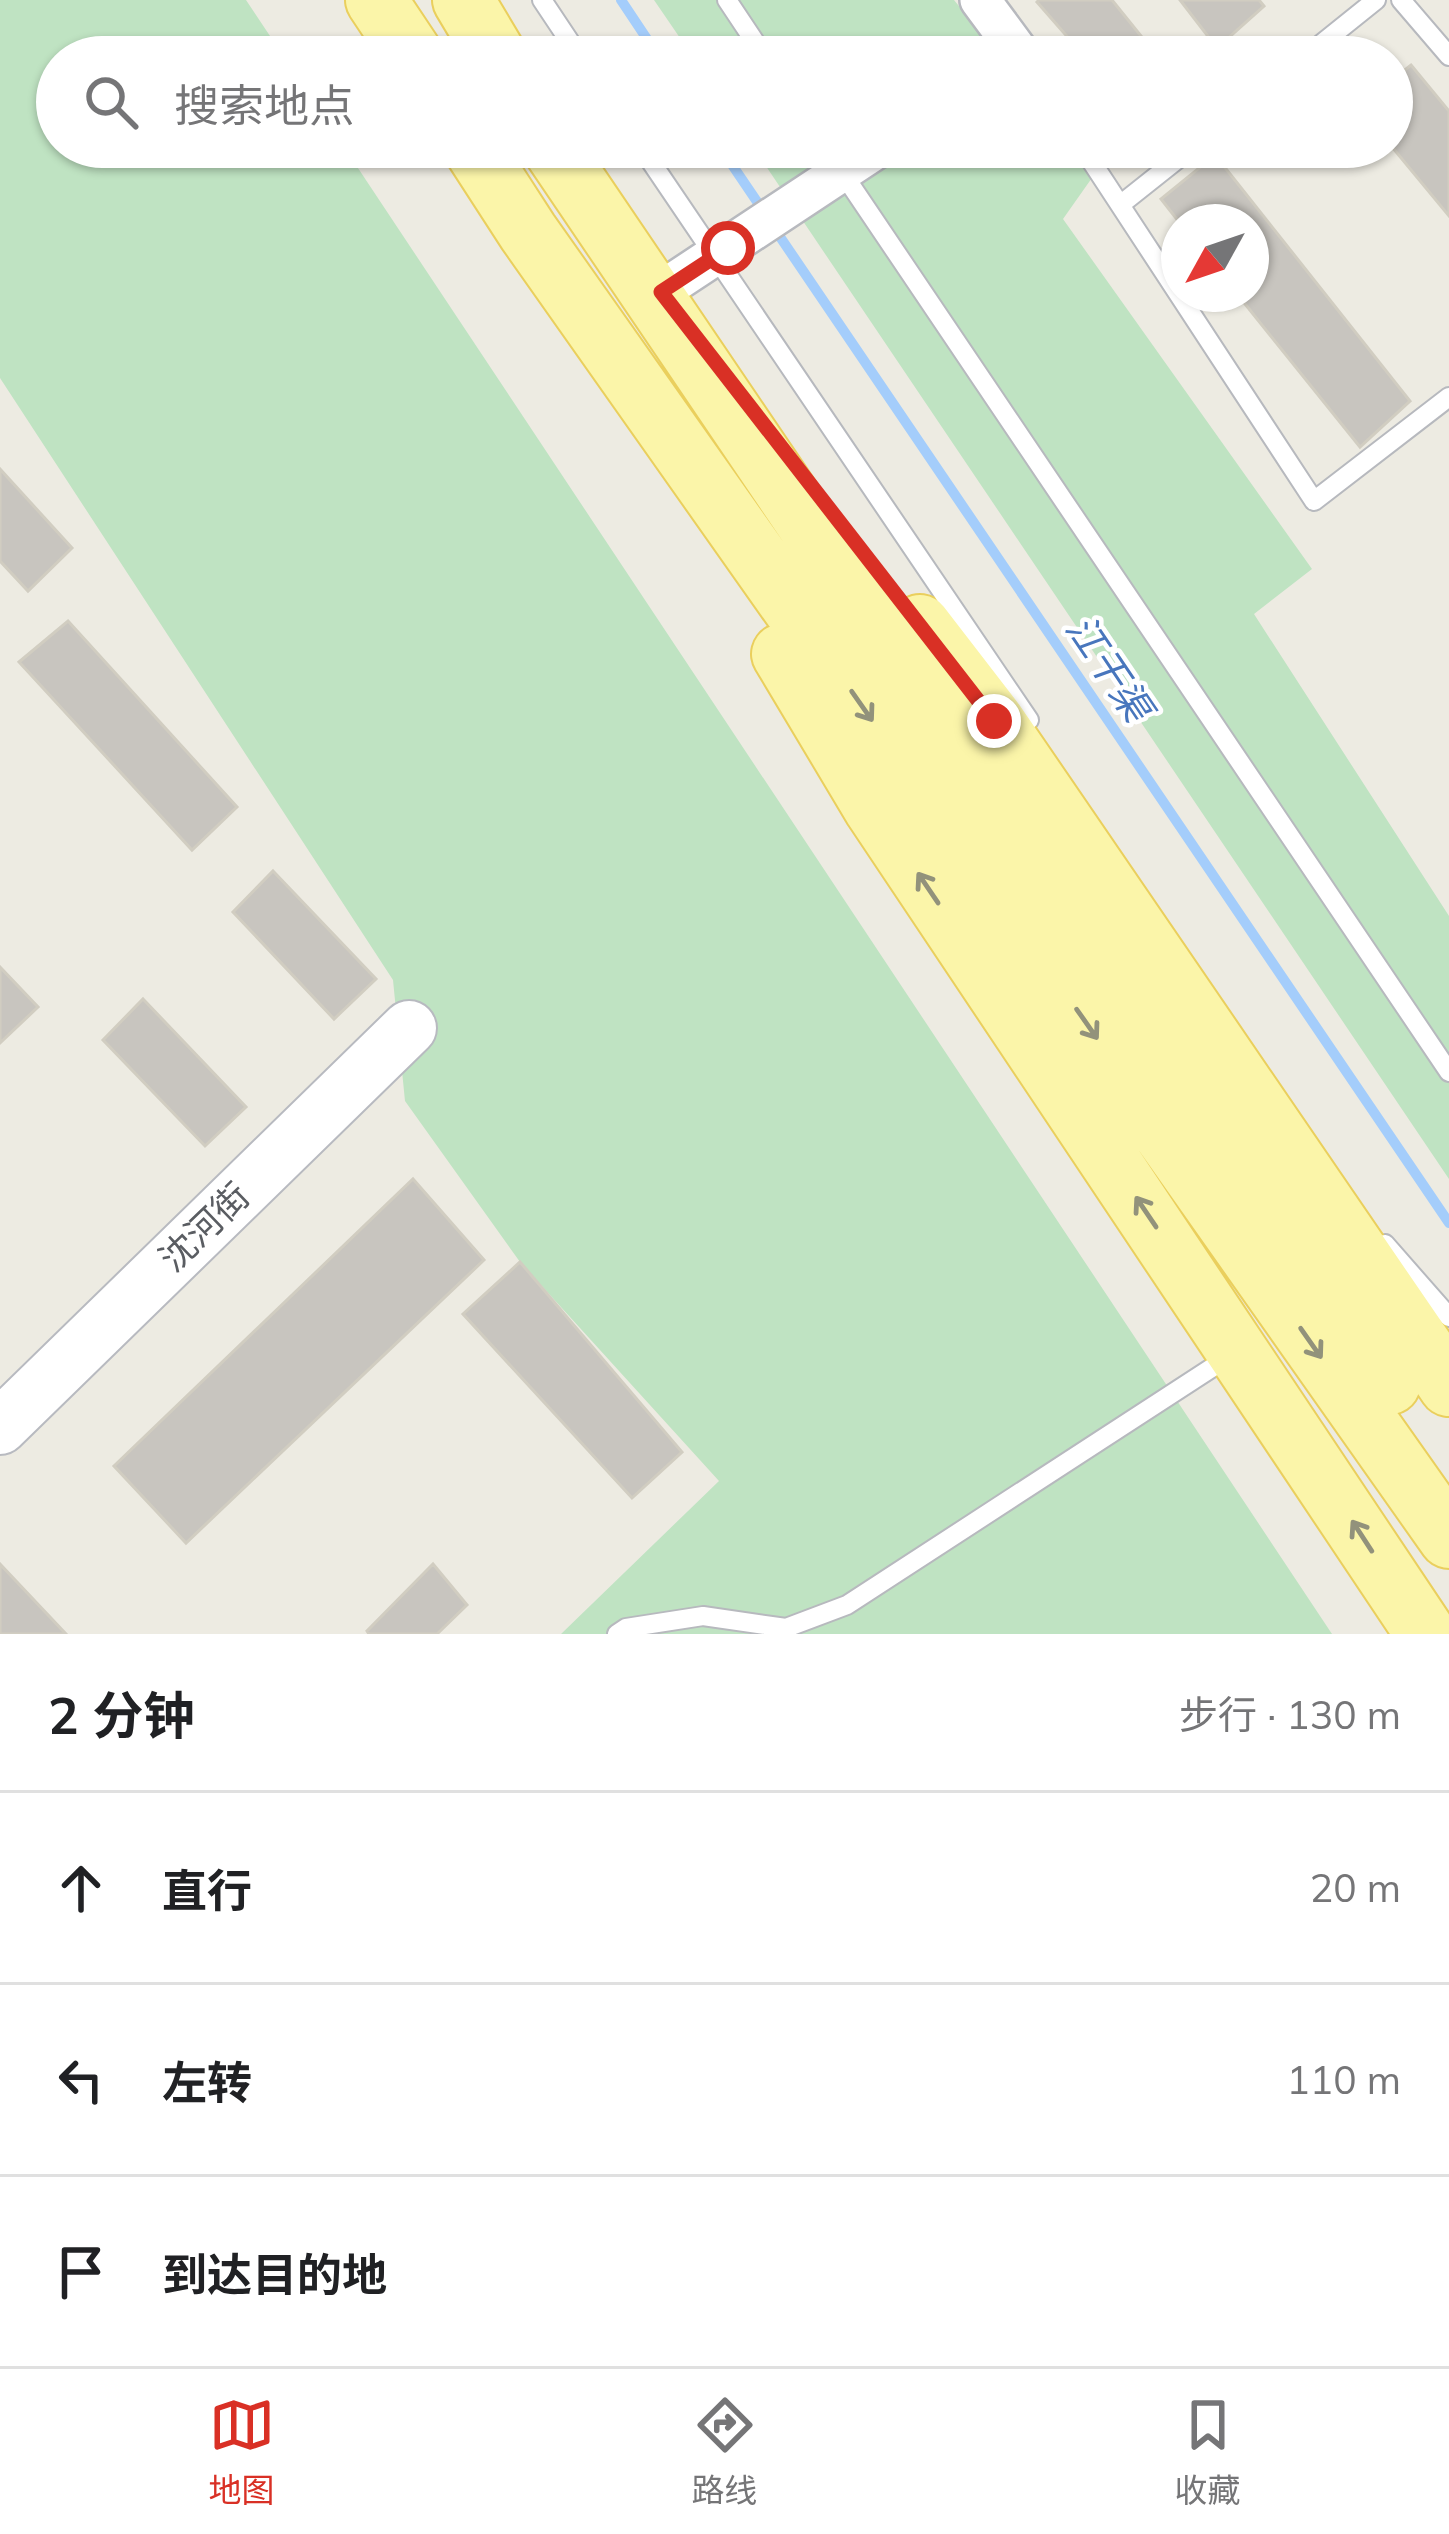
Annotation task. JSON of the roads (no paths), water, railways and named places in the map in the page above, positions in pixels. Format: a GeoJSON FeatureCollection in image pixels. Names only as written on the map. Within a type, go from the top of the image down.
{"type":"FeatureCollection","features":[{"type":"Feature","properties":{"kind":"main road"},"geometry":{"type":"LineString","coordinates":[[376,0],[400,36]]}},
{"type":"Feature","properties":{"kind":"main road"},"geometry":{"type":"LineString","coordinates":[[463,0],[484,36]]}},
{"type":"Feature","properties":{"kind":"main road"},"geometry":{"type":"LineString","coordinates":[[486,168],[1449,1538]]}},
{"type":"Feature","properties":{"kind":"main road"},"geometry":{"type":"LineString","coordinates":[[566,168],[657,294],[1449,1471]]}},
{"type":"Feature","properties":{"kind":"main road"},"geometry":{"type":"LineString","coordinates":[[528,232],[874,808],[1426,1634]]}},
{"type":"Feature","properties":{"kind":"main road"},"geometry":{"type":"LineString","coordinates":[[657,294],[994,721],[1449,1386]]}},
{"type":"Feature","properties":{"kind":"street"},"geometry":{"type":"LineString","coordinates":[[980,0],[1005,36]]}},
{"type":"Feature","properties":{"kind":"street"},"geometry":{"type":"LineString","coordinates":[[657,294],[721,252],[827,168]]}},
{"type":"Feature","properties":{"kind":"street","name":"沈河街"},"geometry":{"type":"LineString","coordinates":[[0,1426],[409,1028]]}},
{"type":"Feature","properties":{"kind":"lane"},"geometry":{"type":"LineString","coordinates":[[542,0],[566,36]]}},
{"type":"Feature","properties":{"kind":"lane"},"geometry":{"type":"LineString","coordinates":[[727,0],[751,36]]}},
{"type":"Feature","properties":{"kind":"lane"},"geometry":{"type":"LineString","coordinates":[[1331,36],[1376,0]]}},
{"type":"Feature","properties":{"kind":"lane"},"geometry":{"type":"LineString","coordinates":[[1401,0],[1449,56]]}},
{"type":"Feature","properties":{"kind":"lane"},"geometry":{"type":"LineString","coordinates":[[657,168],[721,252],[1035,728]]}},
{"type":"Feature","properties":{"kind":"lane"},"geometry":{"type":"LineString","coordinates":[[827,168],[1449,1072]]}},
{"type":"Feature","properties":{"kind":"lane"},"geometry":{"type":"LineString","coordinates":[[1096,168],[1314,501],[1449,397]]}},
{"type":"Feature","properties":{"kind":"lane"},"geometry":{"type":"LineString","coordinates":[[1120,205],[1167,168]]}},
{"type":"Feature","properties":{"kind":"lane"},"geometry":{"type":"LineString","coordinates":[[1368,1220],[1449,1317]]}},
{"type":"Feature","properties":{"kind":"lane"},"geometry":{"type":"LineString","coordinates":[[617,1634],[626,1628],[703,1616],[786,1628],[847,1605],[1239,1350]]}},
{"type":"Feature","properties":{"kind":"waterway","name":"江干渠"},"geometry":{"type":"LineString","coordinates":[[621,0],[645,36]]}},
{"type":"Feature","properties":{"kind":"waterway","name":"江干渠"},"geometry":{"type":"LineString","coordinates":[[734,168],[764,212]]}},
{"type":"Feature","properties":{"kind":"waterway","name":"江干渠"},"geometry":{"type":"LineString","coordinates":[[774,228],[1449,1223]]}}]}
